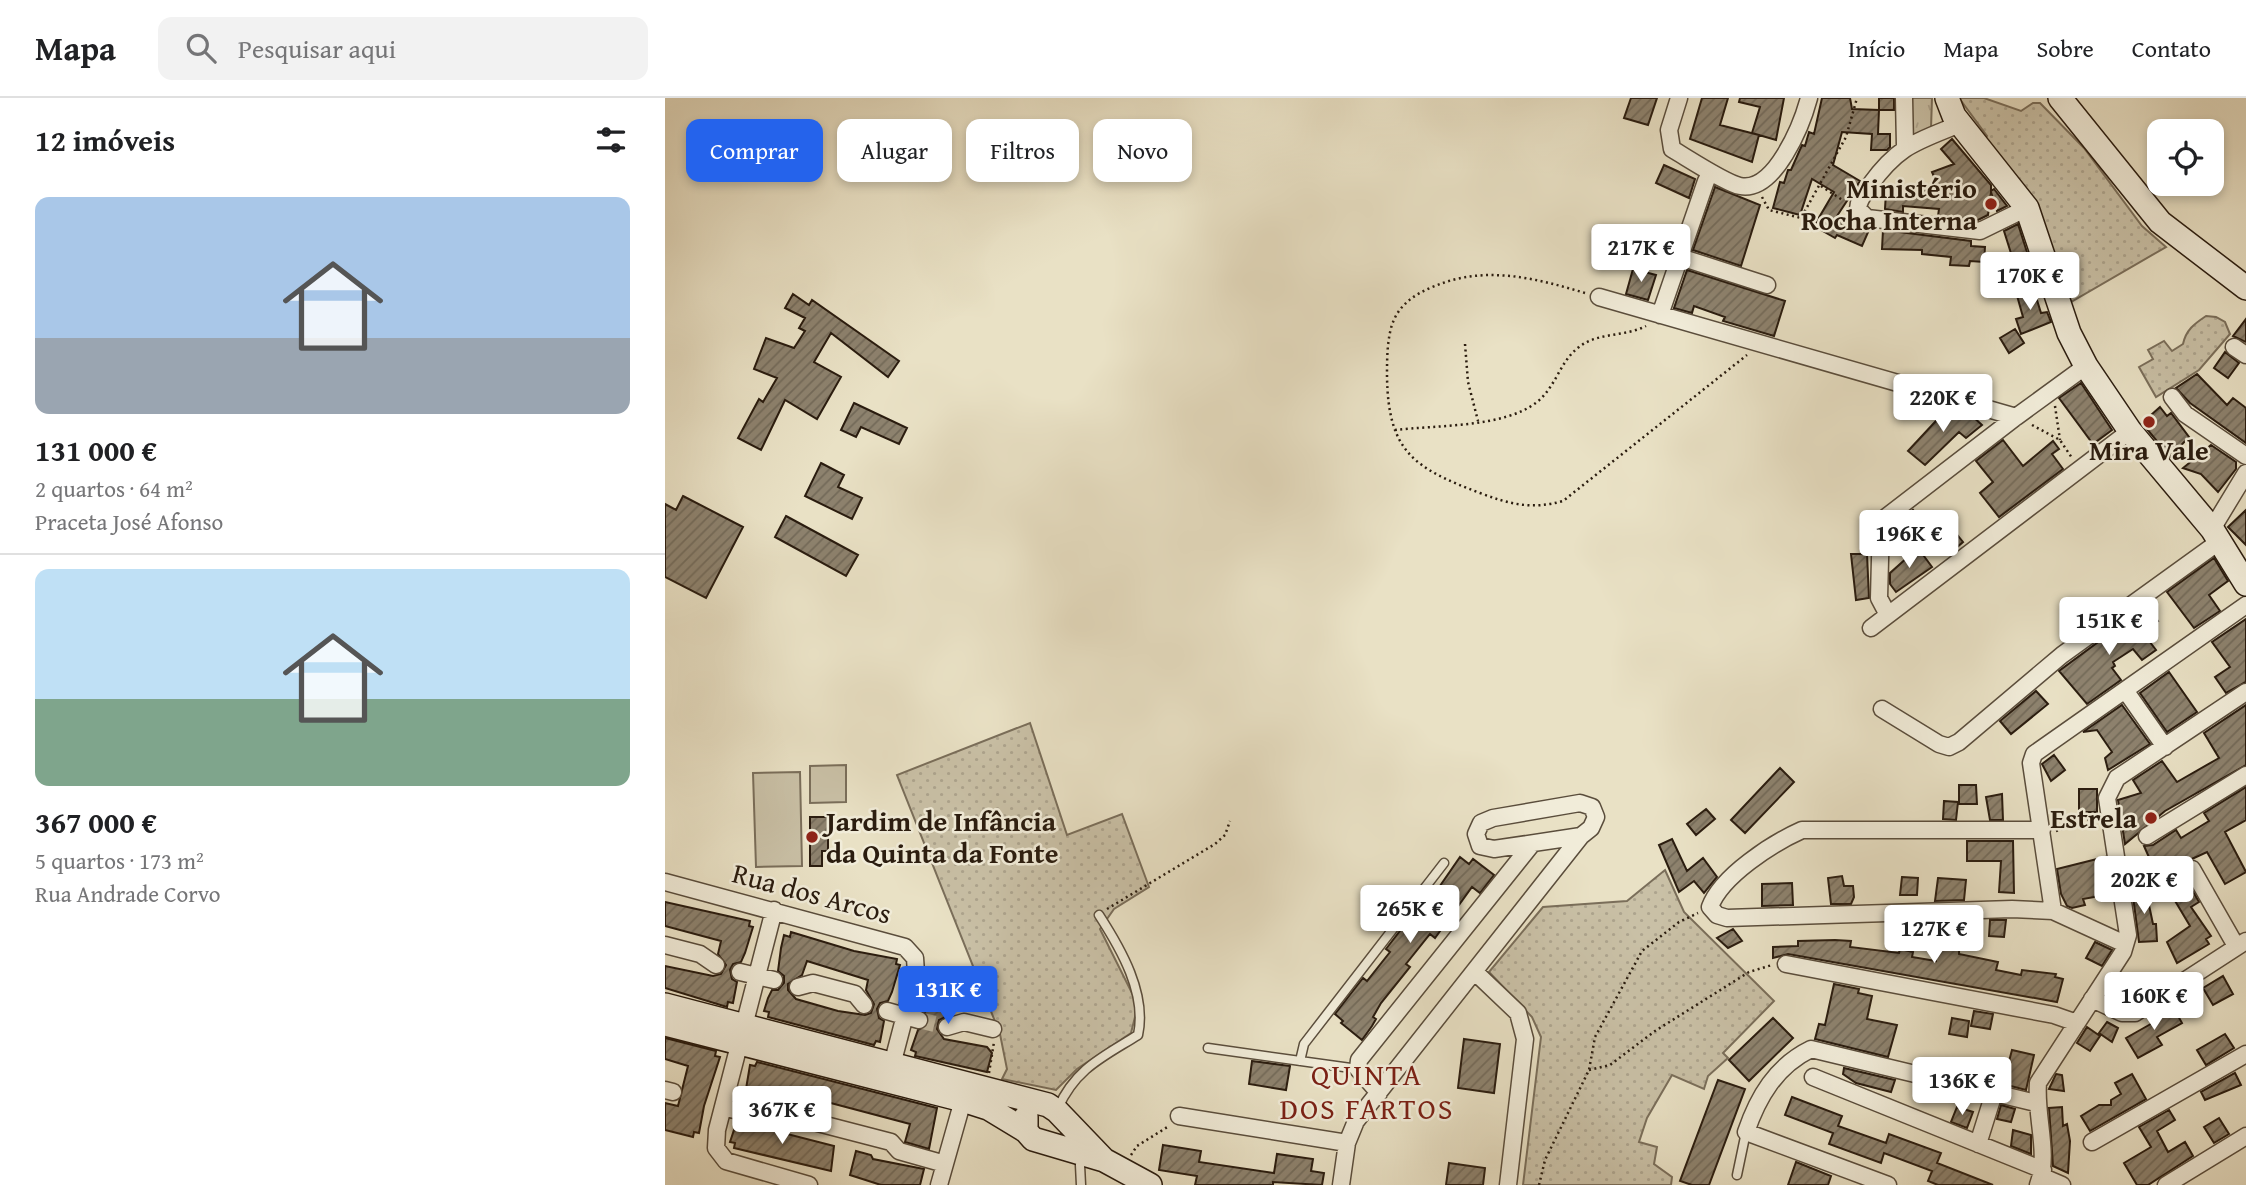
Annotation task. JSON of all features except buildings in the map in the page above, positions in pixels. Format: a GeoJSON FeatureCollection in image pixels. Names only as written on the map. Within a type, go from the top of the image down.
{"type":"FeatureCollection","features":[{"type":"Feature","properties":{"kind":"street"},"geometry":{"type":"LineString","coordinates":[[1679,98],[1669,130],[1672,149],[1739,186],[1756,184],[1768,178],[1803,119],[1809,98]]}},
{"type":"Feature","properties":{"kind":"street"},"geometry":{"type":"LineString","coordinates":[[1904,98],[1905,146]]}},
{"type":"Feature","properties":{"kind":"street"},"geometry":{"type":"LineString","coordinates":[[1947,98],[1960,124],[2027,208],[2069,333],[2087,366],[2130,431],[2216,535],[2246,584]]}},
{"type":"Feature","properties":{"kind":"street"},"geometry":{"type":"LineString","coordinates":[[2060,98],[2160,222],[2246,288]]}},
{"type":"Feature","properties":{"kind":"street"},"geometry":{"type":"LineString","coordinates":[[1960,124],[1905,146],[1887,162],[1857,206],[1867,218],[1980,231],[2027,208]]}},
{"type":"Feature","properties":{"kind":"street"},"geometry":{"type":"LineString","coordinates":[[1660,315],[1706,181]]}},
{"type":"Feature","properties":{"kind":"street"},"geometry":{"type":"LineString","coordinates":[[1680,257],[1767,285]]}},
{"type":"Feature","properties":{"kind":"street"},"geometry":{"type":"LineString","coordinates":[[1599,297],[2016,417]]}},
{"type":"Feature","properties":{"kind":"street"},"geometry":{"type":"LineString","coordinates":[[1888,615],[1879,598],[1881,521],[2087,366]]}},
{"type":"Feature","properties":{"kind":"street"},"geometry":{"type":"LineString","coordinates":[[2172,397],[2185,414],[2246,456]]}},
{"type":"Feature","properties":{"kind":"street"},"geometry":{"type":"LineString","coordinates":[[1871,628],[2130,431]]}},
{"type":"Feature","properties":{"kind":"street"},"geometry":{"type":"LineString","coordinates":[[1882,709],[1939,744],[1949,747],[1959,742],[2062,655],[2216,535],[2246,473]]}},
{"type":"Feature","properties":{"kind":"street"},"geometry":{"type":"LineString","coordinates":[[2053,911],[2031,763],[2034,754],[2246,605]]}},
{"type":"Feature","properties":{"kind":"street"},"geometry":{"type":"LineString","coordinates":[[2125,690],[2165,747]]}},
{"type":"Feature","properties":{"kind":"street"},"geometry":{"type":"LineString","coordinates":[[2041,1177],[2036,1103],[2038,1083],[2092,999],[2128,935],[2107,798],[2117,778],[2246,692]]}},
{"type":"Feature","properties":{"kind":"street"},"geometry":{"type":"LineString","coordinates":[[2147,836],[2246,775]]}},
{"type":"Feature","properties":{"kind":"street"},"geometry":{"type":"LineString","coordinates":[[1341,1185],[1347,1143],[1356,1121],[1581,836],[1591,828],[1596,817],[1592,807],[1580,803],[1493,818],[1481,823],[1476,834],[1480,846],[1494,849],[1581,836]]}},
{"type":"Feature","properties":{"kind":"street"},"geometry":{"type":"LineString","coordinates":[[2042,833],[1802,830],[1776,841],[1723,885],[1710,907],[1717,915],[1727,918],[2012,909],[2053,911],[2125,944]]}},
{"type":"Feature","properties":{"kind":"street"},"geometry":{"type":"LineString","coordinates":[[1379,1093],[1358,1069],[1359,1060],[1532,844]]}},
{"type":"Feature","properties":{"kind":"street"},"geometry":{"type":"LineString","coordinates":[[2092,999],[2122,1013],[2135,1013],[2241,944],[2192,869]]}},
{"type":"Feature","properties":{"kind":"street","name":"Rua dos Arcos"},"geometry":{"type":"LineString","coordinates":[[665,882],[905,947],[916,964],[912,1018],[892,1065]]}},
{"type":"Feature","properties":{"kind":"street"},"geometry":{"type":"LineString","coordinates":[[774,910],[723,1107],[716,1148],[726,1161],[805,1185]]}},
{"type":"Feature","properties":{"kind":"street"},"geometry":{"type":"LineString","coordinates":[[665,945],[700,954],[716,965]]}},
{"type":"Feature","properties":{"kind":"street"},"geometry":{"type":"LineString","coordinates":[[1786,964],[2054,1015],[2077,1023]]}},
{"type":"Feature","properties":{"kind":"street"},"geometry":{"type":"LineString","coordinates":[[740,972],[774,981]]}},
{"type":"Feature","properties":{"kind":"street"},"geometry":{"type":"LineString","coordinates":[[1475,972],[1518,1013],[1525,1039],[1509,1185]]}},
{"type":"Feature","properties":{"kind":"street"},"geometry":{"type":"LineString","coordinates":[[798,987],[813,983],[855,994],[864,1005]]}},
{"type":"Feature","properties":{"kind":"street"},"geometry":{"type":"LineString","coordinates":[[665,1005],[742,1035],[1053,1110],[1122,1178],[1150,1185]]}},
{"type":"Feature","properties":{"kind":"street"},"geometry":{"type":"LineString","coordinates":[[887,1011],[912,1018]]}},
{"type":"Feature","properties":{"kind":"street"},"geometry":{"type":"LineString","coordinates":[[947,1027],[964,1022],[993,1029]]}},
{"type":"Feature","properties":{"kind":"street"},"geometry":{"type":"LineString","coordinates":[[665,1024],[742,1035],[892,1065],[972,1091],[988,1108],[1035,1136],[1104,1160]]}},
{"type":"Feature","properties":{"kind":"street"},"geometry":{"type":"LineString","coordinates":[[1888,1185],[1746,1132],[1757,1100],[1795,1056],[1811,1049],[2036,1103]]}},
{"type":"Feature","properties":{"kind":"street"},"geometry":{"type":"LineString","coordinates":[[2092,1142],[2246,1054]]}},
{"type":"Feature","properties":{"kind":"street"},"geometry":{"type":"LineString","coordinates":[[1813,1077],[1978,1144],[2041,1177],[2063,1185]]}},
{"type":"Feature","properties":{"kind":"street"},"geometry":{"type":"LineString","coordinates":[[939,1185],[972,1091]]}},
{"type":"Feature","properties":{"kind":"street"},"geometry":{"type":"LineString","coordinates":[[1978,1144],[1994,1093]]}},
{"type":"Feature","properties":{"kind":"street"},"geometry":{"type":"LineString","coordinates":[[723,1107],[766,1118],[783,1114],[819,1123],[891,1142],[899,1151],[945,1164]]}},
{"type":"Feature","properties":{"kind":"street"},"geometry":{"type":"LineString","coordinates":[[1035,1136],[1027,1114],[1053,1110]]}},
{"type":"Feature","properties":{"kind":"street"},"geometry":{"type":"LineString","coordinates":[[1035,1136],[1059,1133],[1053,1110]]}},
{"type":"Feature","properties":{"kind":"street"},"geometry":{"type":"LineString","coordinates":[[1179,1116],[1347,1143]]}},
{"type":"Feature","properties":{"kind":"street"},"geometry":{"type":"LineString","coordinates":[[2166,1185],[2246,1136]]}},
{"type":"Feature","properties":{"kind":"lane"},"geometry":{"type":"LineString","coordinates":[[1300,1061],[1304,1044],[1444,863]]}},
{"type":"Feature","properties":{"kind":"lane"},"geometry":{"type":"LineString","coordinates":[[1053,1110],[1080,1072],[1138,1035],[1142,1016],[1139,997],[1110,932],[1099,915]]}},
{"type":"Feature","properties":{"kind":"lane"},"geometry":{"type":"LineString","coordinates":[[1207,1048],[1358,1069]]}},
{"type":"Feature","properties":{"kind":"lane"},"geometry":{"type":"LineString","coordinates":[[1737,1175],[1746,1132]]}},
{"type":"Feature","properties":{"kind":"lane"},"geometry":{"type":"LineString","coordinates":[[1080,1165],[1081,1185]]}},
{"type":"Feature","properties":{"kind":"path"},"geometry":{"type":"LineString","coordinates":[[1756,184],[1769,210],[1801,218],[1846,137],[1857,98]]}},
{"type":"Feature","properties":{"kind":"path"},"geometry":{"type":"LineString","coordinates":[[1821,186],[1851,206],[1857,206]]}},
{"type":"Feature","properties":{"kind":"path"},"geometry":{"type":"LineString","coordinates":[[1599,297],[1549,282],[1499,274],[1472,274],[1420,292],[1404,304],[1391,326],[1387,350],[1387,394],[1395,430],[1416,464],[1433,474],[1524,506],[1544,506],[1563,501],[1762,344]]}},
{"type":"Feature","properties":{"kind":"path"},"geometry":{"type":"LineString","coordinates":[[1395,430],[1498,420],[1535,403],[1553,386],[1570,355],[1580,345],[1602,336],[1644,328],[1660,315]]}},
{"type":"Feature","properties":{"kind":"path"},"geometry":{"type":"LineString","coordinates":[[1465,344],[1468,382],[1478,421]]}},
{"type":"Feature","properties":{"kind":"path"},"geometry":{"type":"LineString","coordinates":[[2054,389],[2060,440]]}},
{"type":"Feature","properties":{"kind":"path"},"geometry":{"type":"LineString","coordinates":[[2016,417],[2060,440],[2080,469]]}},
{"type":"Feature","properties":{"kind":"path"},"geometry":{"type":"LineString","coordinates":[[2042,833],[2109,813]]}},
{"type":"Feature","properties":{"kind":"path"},"geometry":{"type":"LineString","coordinates":[[1099,915],[1215,844],[1225,835],[1230,821]]}},
{"type":"Feature","properties":{"kind":"path"},"geometry":{"type":"LineString","coordinates":[[1539,1185],[1545,1160],[1589,1070],[1595,1037],[1642,951],[1679,922],[1710,907]]}},
{"type":"Feature","properties":{"kind":"path"},"geometry":{"type":"LineString","coordinates":[[1589,1070],[1610,1065],[1655,1031],[1749,972],[1765,966],[1786,964]]}},
{"type":"Feature","properties":{"kind":"path"},"geometry":{"type":"LineString","coordinates":[[972,1091],[995,1049],[993,1029]]}},
{"type":"Feature","properties":{"kind":"path"},"geometry":{"type":"LineString","coordinates":[[1104,1160],[1129,1157],[1137,1146],[1164,1130],[1179,1116]]}},
{"type":"Feature","properties":{"kind":"green space"},"geometry":{"type":"Polygon","coordinates":[[[1909,98],[1932,98],[1931,129],[1916,135],[1911,133],[1909,98]]]}},
{"type":"Feature","properties":{"kind":"green space"},"geometry":{"type":"Polygon","coordinates":[[[1959,98],[1984,98],[2021,111],[2033,103],[2040,103],[2084,148],[2142,226],[2166,247],[2071,302],[2038,210],[1984,140],[1987,136],[1959,98]]]}},
{"type":"Feature","properties":{"kind":"green space"},"geometry":{"type":"Polygon","coordinates":[[[2206,316],[2225,322],[2230,334],[2199,370],[2156,397],[2139,367],[2153,359],[2148,350],[2164,341],[2172,351],[2183,344],[2191,328],[2206,316]]]}},
{"type":"Feature","properties":{"kind":"green space"},"geometry":{"type":"Polygon","coordinates":[[[1030,723],[1067,835],[1122,814],[1149,887],[1114,909],[1100,929],[1138,1005],[1131,1033],[1077,1069],[1056,1090],[1002,1079],[1007,1069],[1000,1034],[897,775],[1030,723]]]}},
{"type":"Feature","properties":{"kind":"green space"},"geometry":{"type":"Polygon","coordinates":[[[846,765],[846,802],[810,803],[810,766],[846,765]]]}},
{"type":"Feature","properties":{"kind":"green space"},"geometry":{"type":"Polygon","coordinates":[[[800,772],[802,866],[756,867],[753,773],[800,772]]]}},
{"type":"Feature","properties":{"kind":"green space"},"geometry":{"type":"Polygon","coordinates":[[[1665,870],[1684,912],[1774,1001],[1723,1053],[1728,1058],[1708,1076],[1704,1089],[1672,1075],[1647,1118],[1639,1142],[1657,1147],[1654,1164],[1672,1177],[1671,1185],[1523,1185],[1541,1037],[1532,1017],[1489,972],[1543,907],[1627,901],[1665,870]]]}},
{"type":"Feature","properties":{"kind":"tunnel"},"geometry":{"type":"LineString","coordinates":[[919,1020],[947,1027]]}},
{"type":"Feature","properties":{"kind":"place","name":"Ministério Rocha Interna"},"geometry":{"type":"Point","coordinates":[1991,204]}},
{"type":"Feature","properties":{"kind":"place","name":"Mira Vale"},"geometry":{"type":"Point","coordinates":[2149,422]}},
{"type":"Feature","properties":{"kind":"place","name":"Estrela"},"geometry":{"type":"Point","coordinates":[2151,818]}},
{"type":"Feature","properties":{"kind":"place","name":"Jardim de Infância da Quinta da Fonte"},"geometry":{"type":"Point","coordinates":[812,837]}},
{"type":"Feature","properties":{"kind":"district","name":"QUINTA DOS FARTOS"},"geometry":{"type":"Point","coordinates":[1367,1092]}}]}
